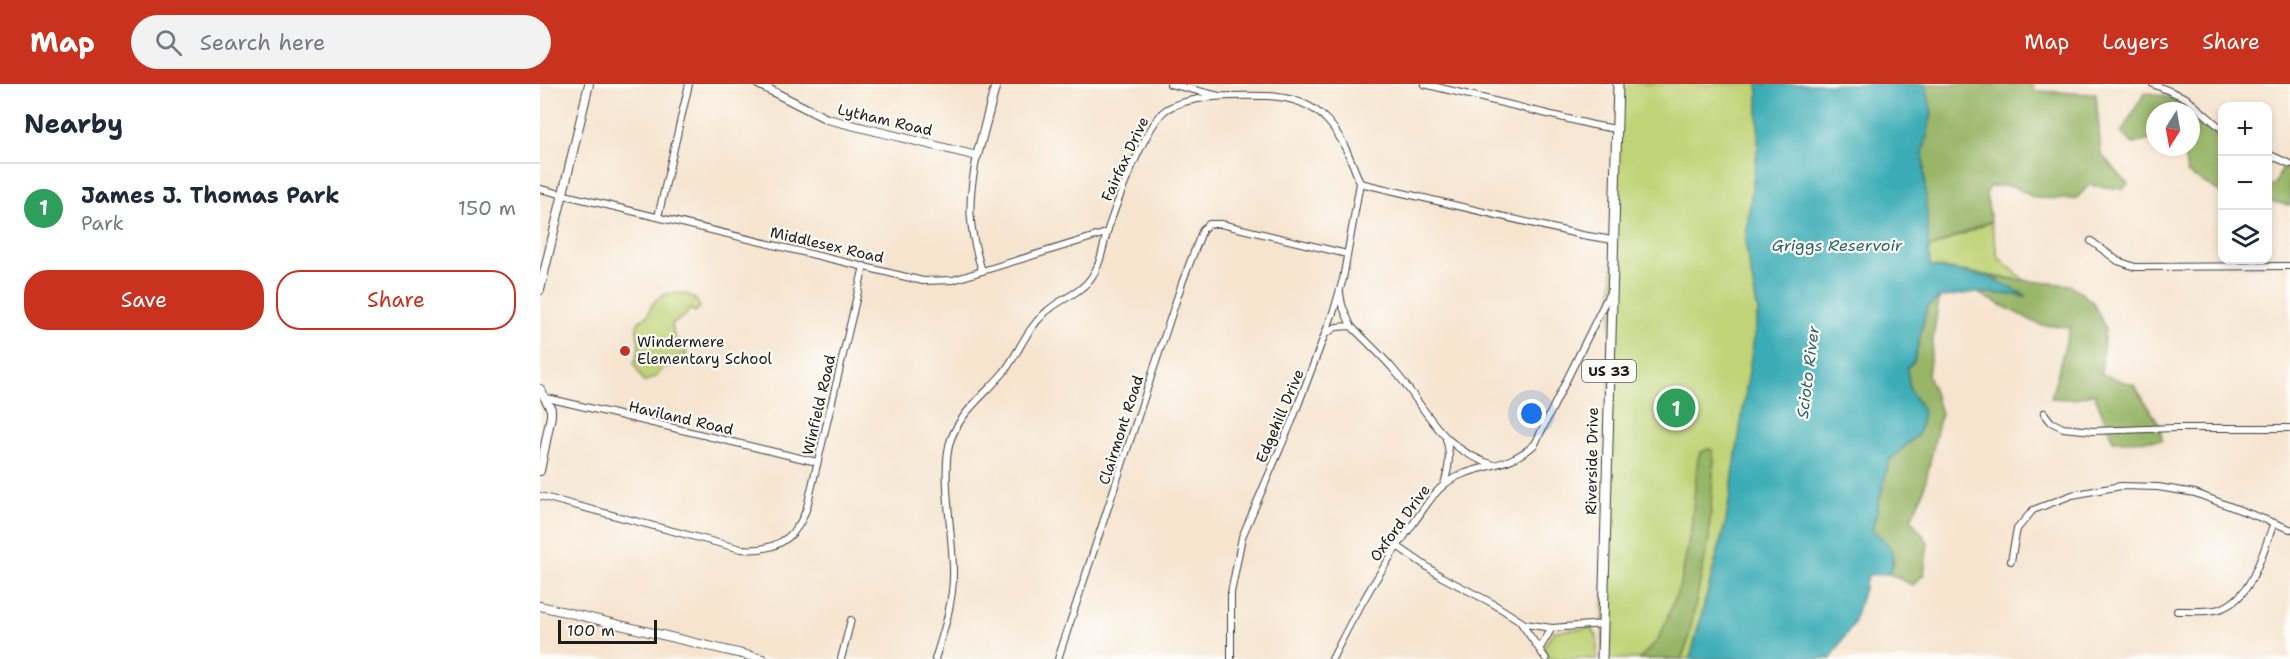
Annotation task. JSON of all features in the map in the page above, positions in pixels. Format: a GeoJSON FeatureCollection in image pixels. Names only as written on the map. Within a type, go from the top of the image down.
{"type":"FeatureCollection","features":[{"type":"Feature","properties":{"kind":"main road","name":"Riverside Drive"},"geometry":{"type":"LineString","coordinates":[[1602,659],[1618,84]]}},
{"type":"Feature","properties":{"kind":"main road"},"geometry":{"type":"LineString","coordinates":[[540,606],[763,659]]}},
{"type":"Feature","properties":{"kind":"street"},"geometry":{"type":"LineString","coordinates":[[540,290],[589,84]]}},
{"type":"Feature","properties":{"kind":"street"},"geometry":{"type":"LineString","coordinates":[[658,217],[689,84]]}},
{"type":"Feature","properties":{"kind":"street","name":"Lytham Road"},"geometry":{"type":"LineString","coordinates":[[758,84],[827,120],[978,156]]}},
{"type":"Feature","properties":{"kind":"street"},"geometry":{"type":"LineString","coordinates":[[982,271],[971,234],[969,218],[972,180],[996,84]]}},
{"type":"Feature","properties":{"kind":"street"},"geometry":{"type":"LineString","coordinates":[[1170,84],[1224,97]]}},
{"type":"Feature","properties":{"kind":"street"},"geometry":{"type":"LineString","coordinates":[[1424,84],[1617,129]]}},
{"type":"Feature","properties":{"kind":"street"},"geometry":{"type":"LineString","coordinates":[[2153,84],[2186,98],[2218,125]]}},
{"type":"Feature","properties":{"kind":"street","name":"Fairfax Drive"},"geometry":{"type":"LineString","coordinates":[[935,659],[949,608],[954,573],[947,460],[952,437],[966,412],[1008,365],[1037,319],[1048,309],[1079,290],[1092,276],[1097,268],[1106,233],[1136,160],[1157,117],[1165,110],[1181,103],[1224,97],[1285,97],[1312,107],[1323,115],[1341,137],[1360,183]]}},
{"type":"Feature","properties":{"kind":"street"},"geometry":{"type":"LineString","coordinates":[[2272,156],[2290,164]]}},
{"type":"Feature","properties":{"kind":"street"},"geometry":{"type":"LineString","coordinates":[[1360,183],[1582,235],[1613,240]]}},
{"type":"Feature","properties":{"kind":"street","name":"Edgehill Drive"},"geometry":{"type":"LineString","coordinates":[[1231,659],[1231,592],[1242,537],[1292,421],[1326,334],[1340,290],[1360,183]]}},
{"type":"Feature","properties":{"kind":"street","name":"Middlesex Road"},"geometry":{"type":"LineString","coordinates":[[540,189],[923,281],[953,280],[1106,233]]}},
{"type":"Feature","properties":{"kind":"street","name":"Clairmont Road"},"geometry":{"type":"LineString","coordinates":[[1058,659],[1201,233],[1209,224],[1221,224],[1347,254]]}},
{"type":"Feature","properties":{"kind":"street"},"geometry":{"type":"LineString","coordinates":[[2091,241],[2118,261],[2135,267],[2290,266]]}},
{"type":"Feature","properties":{"kind":"street","name":"Winfield Road"},"geometry":{"type":"LineString","coordinates":[[540,496],[741,549],[763,549],[783,542],[799,527],[803,518],[864,266]]}},
{"type":"Feature","properties":{"kind":"street"},"geometry":{"type":"LineString","coordinates":[[1340,290],[1341,305],[1351,326],[1394,369],[1445,438],[1467,455],[1494,466]]}},
{"type":"Feature","properties":{"kind":"street","name":"Oxford Drive"},"geometry":{"type":"LineString","coordinates":[[1332,659],[1364,597],[1397,546],[1444,484],[1467,473],[1512,460],[1526,453],[1535,444],[1611,290]]}},
{"type":"Feature","properties":{"kind":"street"},"geometry":{"type":"LineString","coordinates":[[1326,334],[1336,327],[1351,326]]}},
{"type":"Feature","properties":{"kind":"street"},"geometry":{"type":"LineString","coordinates":[[540,389],[551,409],[551,421],[540,471]]}},
{"type":"Feature","properties":{"kind":"street","name":"Haviland Road"},"geometry":{"type":"LineString","coordinates":[[543,397],[817,462]]}},
{"type":"Feature","properties":{"kind":"street"},"geometry":{"type":"LineString","coordinates":[[2044,413],[2051,422],[2063,428],[2093,431],[2203,427],[2290,428]]}},
{"type":"Feature","properties":{"kind":"street"},"geometry":{"type":"LineString","coordinates":[[1444,484],[1449,463],[1449,450],[1445,438]]}},
{"type":"Feature","properties":{"kind":"street"},"geometry":{"type":"LineString","coordinates":[[2011,561],[2017,529],[2033,510],[2072,495],[2103,488],[2121,486],[2177,489],[2230,505],[2290,529]]}},
{"type":"Feature","properties":{"kind":"street"},"geometry":{"type":"LineString","coordinates":[[2177,611],[2214,610],[2223,608],[2237,598],[2253,575],[2274,523]]}},
{"type":"Feature","properties":{"kind":"street"},"geometry":{"type":"LineString","coordinates":[[1397,546],[1442,577],[1492,603],[1518,620],[1535,627],[1603,624]]}},
{"type":"Feature","properties":{"kind":"street"},"geometry":{"type":"LineString","coordinates":[[841,659],[851,620]]}},
{"type":"Feature","properties":{"kind":"street"},"geometry":{"type":"LineString","coordinates":[[1518,620],[1546,659]]}},
{"type":"Feature","properties":{"kind":"street"},"geometry":{"type":"LineString","coordinates":[[1540,648],[1552,628]]}},
{"type":"Feature","properties":{"kind":"green space"},"geometry":{"type":"Polygon","coordinates":[[[1618,84],[1758,84],[1758,145],[1745,242],[1758,312],[1726,521],[1690,659],[1602,659],[1618,84]]]}},
{"type":"Feature","properties":{"kind":"green space"},"geometry":{"type":"Polygon","coordinates":[[[1927,84],[2032,84],[2035,91],[2096,94],[2101,154],[2128,184],[2123,189],[2089,185],[2076,199],[2035,198],[2013,186],[1990,186],[1986,194],[1991,221],[1928,249],[1923,153],[1932,113],[1927,84]]]}},
{"type":"Feature","properties":{"kind":"green space"},"geometry":{"type":"Polygon","coordinates":[[[2145,92],[2180,102],[2146,102],[2146,141],[2133,144],[2121,133],[2145,92]]]}},
{"type":"Feature","properties":{"kind":"green space"},"geometry":{"type":"Polygon","coordinates":[[[2200,118],[2218,138],[2218,191],[2187,173],[2184,156],[2200,156],[2200,118]]]}},
{"type":"Feature","properties":{"kind":"green space"},"geometry":{"type":"Polygon","coordinates":[[[2282,168],[2290,170],[2290,205],[2272,202],[2272,185],[2275,184],[2282,168]]]}},
{"type":"Feature","properties":{"kind":"green space"},"geometry":{"type":"Polygon","coordinates":[[[1991,222],[1998,257],[2025,281],[1930,266],[1928,249],[1991,222]]]}},
{"type":"Feature","properties":{"kind":"green space"},"geometry":{"type":"Polygon","coordinates":[[[1989,277],[2070,285],[2092,301],[2105,327],[2101,374],[2134,385],[2160,425],[2162,440],[2113,441],[2094,393],[2074,399],[2051,398],[2070,327],[2040,325],[1976,292],[2025,296],[1989,277]]]}},
{"type":"Feature","properties":{"kind":"green space"},"geometry":{"type":"Polygon","coordinates":[[[670,293],[688,295],[698,302],[700,307],[695,312],[690,309],[685,316],[672,324],[674,337],[685,346],[686,354],[683,361],[669,367],[665,366],[657,376],[644,382],[634,364],[639,346],[637,325],[648,315],[656,301],[670,293]]]}},
{"type":"Feature","properties":{"kind":"green space"},"geometry":{"type":"Polygon","coordinates":[[[1939,298],[1928,375],[1941,413],[1923,493],[1911,519],[1928,542],[1924,574],[1913,585],[1889,574],[1894,561],[1872,530],[1889,461],[1919,433],[1923,411],[1910,390],[1907,368],[1914,361],[1927,307],[1939,298]]]}},
{"type":"Feature","properties":{"kind":"green space"},"geometry":{"type":"Polygon","coordinates":[[[1707,449],[1712,450],[1714,460],[1709,539],[1687,645],[1681,659],[1639,659],[1656,642],[1662,632],[1681,582],[1691,529],[1698,458],[1700,453],[1707,449]]]}},
{"type":"Feature","properties":{"kind":"green space"},"geometry":{"type":"Polygon","coordinates":[[[1591,628],[1597,636],[1597,659],[1549,659],[1543,648],[1554,631],[1591,628]]]}},
{"type":"Feature","properties":{"kind":"water","name":"Griggs Reservoir"},"geometry":{"type":"Polygon","coordinates":[[[1758,84],[1927,84],[1932,113],[1923,153],[1930,266],[1989,277],[2027,296],[1976,292],[1939,298],[1927,307],[1914,361],[1907,368],[1910,390],[1923,411],[1919,433],[1889,461],[1872,530],[1891,548],[1892,565],[1889,574],[1868,575],[1853,625],[1831,659],[1690,659],[1726,521],[1758,312],[1745,242],[1758,145],[1758,84]]]}},
{"type":"Feature","properties":{"kind":"place","name":"Windermere Elementary School"},"geometry":{"type":"Point","coordinates":[625,351]}},
{"type":"Feature","properties":{"kind":"place","name":"James J. Thomas Park"},"geometry":{"type":"Point","coordinates":[1676,408]}},
{"type":"Feature","properties":{"kind":"water label","name":"Scioto River"},"geometry":{"type":"Point","coordinates":[1808,372]}}]}
